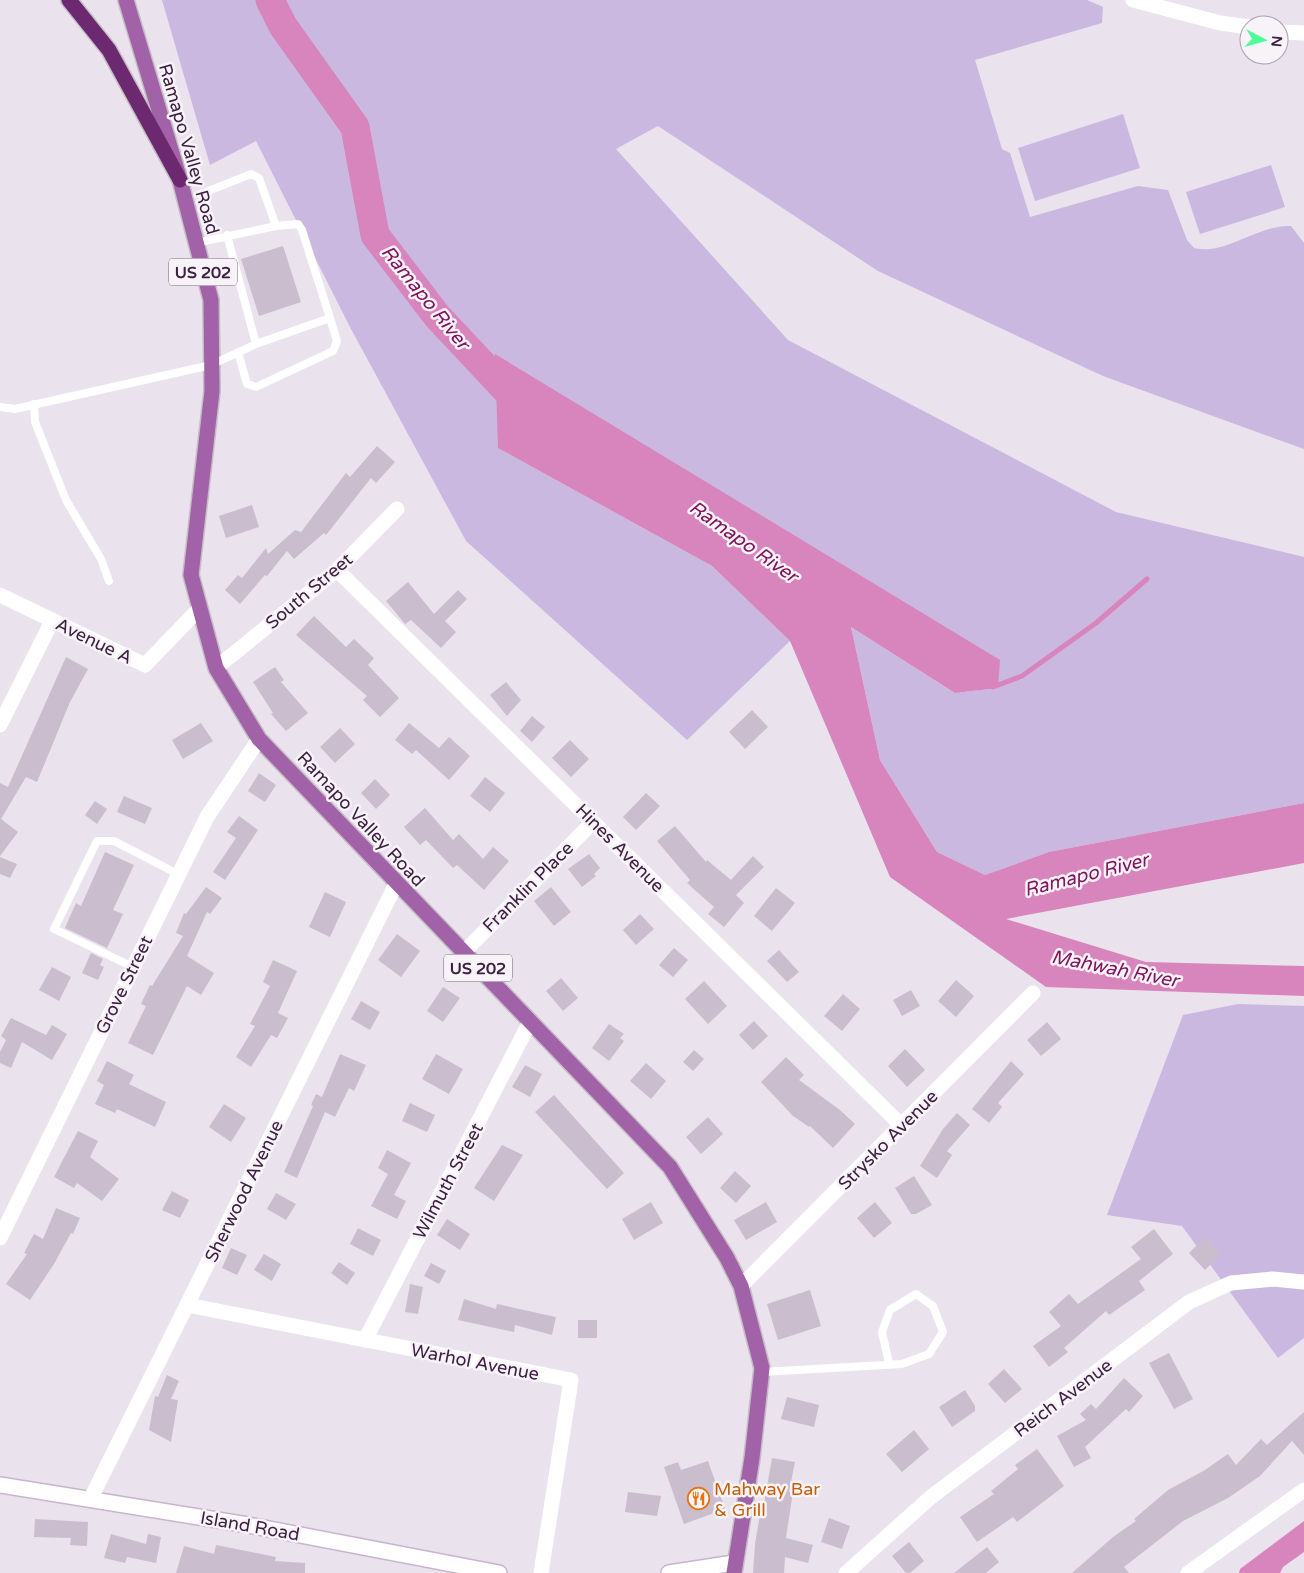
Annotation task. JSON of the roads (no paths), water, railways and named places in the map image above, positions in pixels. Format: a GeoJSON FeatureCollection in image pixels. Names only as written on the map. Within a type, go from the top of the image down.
{"type":"FeatureCollection","features":[{"type":"Feature","properties":{"kind":"highway"},"geometry":{"type":"LineString","coordinates":[[69,0],[109,50],[180,180]]}},
{"type":"Feature","properties":{"kind":"main road","name":"Ramapo Valley Road"},"geometry":{"type":"LineString","coordinates":[[126,0],[180,180],[211,300],[212,391],[191,576],[216,668],[259,739],[396,884],[670,1167],[741,1286],[762,1372],[752,1458],[734,1568]]}},
{"type":"Feature","properties":{"kind":"street"},"geometry":{"type":"LineString","coordinates":[[1133,0],[1161,4],[1220,23],[1239,26]]}},
{"type":"Feature","properties":{"kind":"street"},"geometry":{"type":"LineString","coordinates":[[1289,32],[1304,33]]}},
{"type":"Feature","properties":{"kind":"street","name":"South Street"},"geometry":{"type":"LineString","coordinates":[[216,668],[337,570],[397,509]]}},
{"type":"Feature","properties":{"kind":"street","name":"Hines Avenue"},"geometry":{"type":"LineString","coordinates":[[337,570],[902,1126]]}},
{"type":"Feature","properties":{"kind":"street","name":"Avenue A"},"geometry":{"type":"LineString","coordinates":[[0,595],[145,666],[199,608]]}},
{"type":"Feature","properties":{"kind":"street"},"geometry":{"type":"LineString","coordinates":[[0,725],[52,621]]}},
{"type":"Feature","properties":{"kind":"street","name":"Grove Street"},"geometry":{"type":"LineString","coordinates":[[0,1238],[207,817],[259,739]]}},
{"type":"Feature","properties":{"kind":"street","name":"Franklin Place"},"geometry":{"type":"LineString","coordinates":[[463,953],[593,822]]}},
{"type":"Feature","properties":{"kind":"street","name":"Sherwood Avenue"},"geometry":{"type":"LineString","coordinates":[[91,1498],[396,884]]}},
{"type":"Feature","properties":{"kind":"street","name":"Strysko Avenue"},"geometry":{"type":"LineString","coordinates":[[741,1286],[1033,993]]}},
{"type":"Feature","properties":{"kind":"street","name":"Wilmuth Street"},"geometry":{"type":"LineString","coordinates":[[365,1340],[530,1022]]}},
{"type":"Feature","properties":{"kind":"street","name":"Reich Avenue"},"geometry":{"type":"LineString","coordinates":[[846,1573],[931,1497],[1189,1302],[1231,1282],[1273,1279],[1304,1282]]}},
{"type":"Feature","properties":{"kind":"street","name":"Warhol Avenue"},"geometry":{"type":"LineString","coordinates":[[187,1305],[572,1380],[540,1573]]}},
{"type":"Feature","properties":{"kind":"street","name":"Island Road"},"geometry":{"type":"LineString","coordinates":[[0,1485],[248,1524],[499,1573]]}},
{"type":"Feature","properties":{"kind":"street"},"geometry":{"type":"LineString","coordinates":[[1188,1573],[1304,1490]]}},
{"type":"Feature","properties":{"kind":"street"},"geometry":{"type":"LineString","coordinates":[[669,1573],[734,1568]]}},
{"type":"Feature","properties":{"kind":"lane"},"geometry":{"type":"LineString","coordinates":[[206,192],[251,174],[256,175],[259,178],[276,226]]}},
{"type":"Feature","properties":{"kind":"lane"},"geometry":{"type":"LineString","coordinates":[[196,243],[227,235],[293,223],[298,224],[302,230],[337,340],[332,351],[256,387],[247,384],[238,352]]}},
{"type":"Feature","properties":{"kind":"lane"},"geometry":{"type":"LineString","coordinates":[[227,235],[256,344]]}},
{"type":"Feature","properties":{"kind":"lane"},"geometry":{"type":"LineString","coordinates":[[0,407],[15,409],[211,365],[256,344],[330,318]]}},
{"type":"Feature","properties":{"kind":"lane"},"geometry":{"type":"LineString","coordinates":[[34,404],[35,422],[66,500],[101,559],[109,581]]}},
{"type":"Feature","properties":{"kind":"lane"},"geometry":{"type":"LineString","coordinates":[[133,967],[54,929],[97,841],[114,841],[178,874]]}},
{"type":"Feature","properties":{"kind":"lane"},"geometry":{"type":"LineString","coordinates":[[762,1372],[889,1363],[902,1364],[929,1354],[943,1332],[933,1306],[916,1294],[890,1310],[882,1332],[889,1363]]}},
{"type":"Feature","properties":{"kind":"water","name":"Mahwah River"},"geometry":{"type":"Polygon","coordinates":[[[495,354],[1000,660],[998,688],[955,693],[851,627],[880,760],[937,852],[985,875],[1049,852],[1304,803],[1304,863],[1006,919],[1146,962],[1304,966],[1304,996],[1046,987],[890,877],[790,641],[712,566],[498,448],[495,354]]]}},
{"type":"Feature","properties":{"kind":"water"},"geometry":{"type":"Polygon","coordinates":[[[1304,1521],[1304,1552],[1283,1567],[1280,1573],[1239,1573],[1240,1569],[1304,1521]]]}},
{"type":"Feature","properties":{"kind":"waterway","name":"Ramapo River"},"geometry":{"type":"LineString","coordinates":[[270,0],[283,26],[355,127],[375,235],[437,316],[513,397],[525,404]]}},
{"type":"Feature","properties":{"kind":"waterway"},"geometry":{"type":"LineString","coordinates":[[993,687],[1022,676],[1096,623],[1147,579]]}},
{"type":"Feature","properties":{"kind":"place","name":"Mahway Bar & Grill"},"geometry":{"type":"Point","coordinates":[698,1499]}}]}
